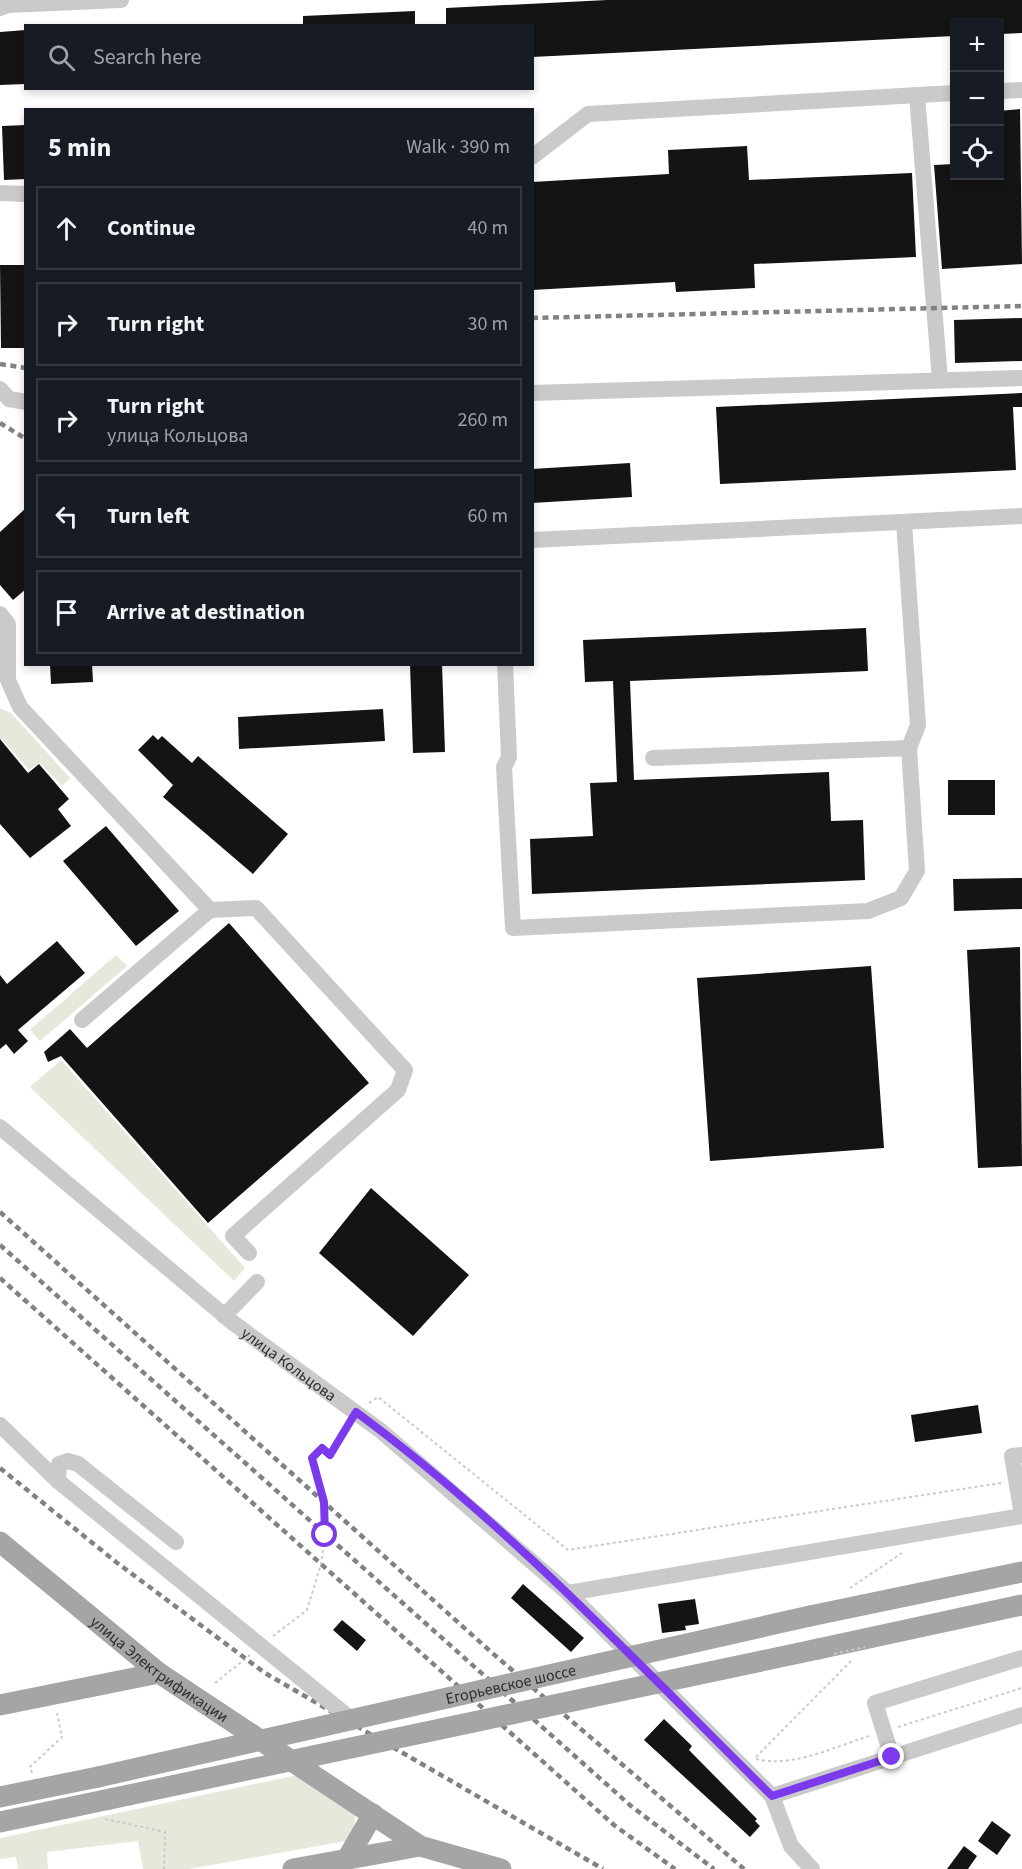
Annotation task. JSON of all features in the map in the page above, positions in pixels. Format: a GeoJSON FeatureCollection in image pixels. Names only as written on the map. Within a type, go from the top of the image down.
{"type":"FeatureCollection","features":[{"type":"Feature","properties":{"kind":"main road","name":"улица Электрификации"},"geometry":{"type":"LineString","coordinates":[[0,1542],[159,1673],[420,1846]]}},
{"type":"Feature","properties":{"kind":"main road","name":"Егорьевское шоссе"},"geometry":{"type":"LineString","coordinates":[[0,1797],[98,1777],[810,1616],[1022,1572]]}},
{"type":"Feature","properties":{"kind":"main road","name":"Егорьевское шоссе"},"geometry":{"type":"LineString","coordinates":[[0,1822],[107,1809],[1022,1605]]}},
{"type":"Feature","properties":{"kind":"main road"},"geometry":{"type":"LineString","coordinates":[[106,1684],[120,1665],[126,1646]]}},
{"type":"Feature","properties":{"kind":"main road"},"geometry":{"type":"LineString","coordinates":[[0,1705],[159,1673]]}},
{"type":"Feature","properties":{"kind":"main road"},"geometry":{"type":"LineString","coordinates":[[347,1859],[373,1814]]}},
{"type":"Feature","properties":{"kind":"main road"},"geometry":{"type":"LineString","coordinates":[[292,1869],[420,1846],[501,1869]]}},
{"type":"Feature","properties":{"kind":"street"},"geometry":{"type":"LineString","coordinates":[[0,8],[8,5],[121,0]]}},
{"type":"Feature","properties":{"kind":"street"},"geometry":{"type":"LineString","coordinates":[[1004,91],[1022,90]]}},
{"type":"Feature","properties":{"kind":"street"},"geometry":{"type":"LineString","coordinates":[[534,155],[588,114],[950,93]]}},
{"type":"Feature","properties":{"kind":"street"},"geometry":{"type":"LineString","coordinates":[[917,95],[940,380]]}},
{"type":"Feature","properties":{"kind":"street"},"geometry":{"type":"LineString","coordinates":[[0,193],[24,194]]}},
{"type":"Feature","properties":{"kind":"street"},"geometry":{"type":"LineString","coordinates":[[534,393],[1022,378]]}},
{"type":"Feature","properties":{"kind":"street"},"geometry":{"type":"LineString","coordinates":[[0,390],[9,399],[24,402]]}},
{"type":"Feature","properties":{"kind":"street"},"geometry":{"type":"LineString","coordinates":[[534,540],[1022,516]]}},
{"type":"Feature","properties":{"kind":"street"},"geometry":{"type":"LineString","coordinates":[[505,666],[509,757],[504,767],[513,928],[868,911],[901,898],[917,871],[909,748],[918,725],[904,522]]}},
{"type":"Feature","properties":{"kind":"street"},"geometry":{"type":"LineString","coordinates":[[0,614],[8,624],[4,681],[20,706],[210,910]]}},
{"type":"Feature","properties":{"kind":"street"},"geometry":{"type":"LineString","coordinates":[[653,758],[909,748]]}},
{"type":"Feature","properties":{"kind":"street"},"geometry":{"type":"LineString","coordinates":[[82,1020],[210,910],[256,908],[405,1071],[398,1090],[233,1236],[249,1253]]}},
{"type":"Feature","properties":{"kind":"street","name":"улица Кольцова"},"geometry":{"type":"LineString","coordinates":[[0,1127],[224,1316],[356,1412],[493,1525],[567,1593],[772,1796],[791,1846],[812,1869]]}},
{"type":"Feature","properties":{"kind":"street"},"geometry":{"type":"LineString","coordinates":[[224,1316],[257,1281]]}},
{"type":"Feature","properties":{"kind":"street"},"geometry":{"type":"LineString","coordinates":[[0,1425],[58,1481],[351,1719]]}},
{"type":"Feature","properties":{"kind":"street"},"geometry":{"type":"LineString","coordinates":[[567,1593],[1022,1516],[1012,1456],[1022,1455]]}},
{"type":"Feature","properties":{"kind":"street"},"geometry":{"type":"LineString","coordinates":[[58,1481],[59,1464],[68,1461],[78,1464],[176,1542]]}},
{"type":"Feature","properties":{"kind":"street"},"geometry":{"type":"LineString","coordinates":[[892,1757],[875,1703],[1022,1658]]}},
{"type":"Feature","properties":{"kind":"street"},"geometry":{"type":"LineString","coordinates":[[772,1796],[1022,1715]]}},
{"type":"Feature","properties":{"kind":"path"},"geometry":{"type":"LineString","coordinates":[[272,1637],[307,1610],[321,1564],[325,1535],[324,1502],[312,1458],[322,1448],[330,1455],[356,1412],[378,1397],[568,1550],[1016,1481]]}},
{"type":"Feature","properties":{"kind":"path"},"geometry":{"type":"LineString","coordinates":[[841,1594],[910,1548]]}},
{"type":"Feature","properties":{"kind":"path"},"geometry":{"type":"LineString","coordinates":[[755,1758],[865,1647]]}},
{"type":"Feature","properties":{"kind":"path"},"geometry":{"type":"LineString","coordinates":[[215,1683],[254,1651]]}},
{"type":"Feature","properties":{"kind":"path"},"geometry":{"type":"LineString","coordinates":[[30,1767],[62,1737],[57,1712]]}},
{"type":"Feature","properties":{"kind":"path"},"geometry":{"type":"LineString","coordinates":[[107,1809],[165,1832],[164,1869]]}},
{"type":"Feature","properties":{"kind":"shaded area"},"geometry":{"type":"Polygon","coordinates":[[[0,708],[11,713],[70,778],[62,786],[40,763],[29,770],[2,739],[0,740],[0,708]]]}},
{"type":"Feature","properties":{"kind":"shaded area"},"geometry":{"type":"Polygon","coordinates":[[[116,955],[127,966],[40,1041],[30,1030],[116,955]]]}},
{"type":"Feature","properties":{"kind":"shaded area"},"geometry":{"type":"Polygon","coordinates":[[[61,1060],[245,1268],[234,1281],[30,1087],[61,1060]]]}},
{"type":"Feature","properties":{"kind":"shaded area"},"geometry":{"type":"Polygon","coordinates":[[[302,1774],[356,1814],[353,1832],[346,1841],[189,1869],[143,1869],[138,1841],[47,1852],[48,1869],[18,1869],[16,1857],[0,1859],[0,1838],[302,1774]]]}},
{"type":"Feature","properties":{"kind":"building"},"geometry":{"type":"Polygon","coordinates":[[[607,0],[1022,0],[1022,33],[1004,34],[1004,18],[950,18],[950,36],[534,57],[534,24],[446,24],[446,8],[607,0]]]}},
{"type":"Feature","properties":{"kind":"building"},"geometry":{"type":"Polygon","coordinates":[[[415,11],[415,24],[303,24],[303,16],[415,11]]]}},
{"type":"Feature","properties":{"kind":"building"},"geometry":{"type":"Polygon","coordinates":[[[24,30],[24,84],[0,85],[0,32],[24,30]]]}},
{"type":"Feature","properties":{"kind":"building"},"geometry":{"type":"Polygon","coordinates":[[[1020,109],[1022,264],[942,269],[934,165],[950,164],[950,180],[1004,180],[1004,111],[1020,109]]]}},
{"type":"Feature","properties":{"kind":"building"},"geometry":{"type":"Polygon","coordinates":[[[24,125],[24,179],[4,180],[2,126],[24,125]]]}},
{"type":"Feature","properties":{"kind":"building"},"geometry":{"type":"Polygon","coordinates":[[[747,146],[749,180],[912,173],[916,257],[754,264],[755,288],[676,292],[675,282],[534,290],[534,182],[669,174],[668,150],[747,146]]]}},
{"type":"Feature","properties":{"kind":"building"},"geometry":{"type":"Polygon","coordinates":[[[0,265],[24,265],[24,348],[1,348],[0,265]]]}},
{"type":"Feature","properties":{"kind":"building"},"geometry":{"type":"Polygon","coordinates":[[[1022,318],[1022,361],[955,363],[954,320],[1022,318]]]}},
{"type":"Feature","properties":{"kind":"building"},"geometry":{"type":"Polygon","coordinates":[[[1022,393],[1022,407],[1013,407],[1016,470],[720,484],[716,407],[1022,393]]]}},
{"type":"Feature","properties":{"kind":"building"},"geometry":{"type":"Polygon","coordinates":[[[630,463],[632,497],[534,503],[534,469],[630,463]]]}},
{"type":"Feature","properties":{"kind":"building"},"geometry":{"type":"Polygon","coordinates":[[[24,510],[24,591],[13,600],[0,585],[0,532],[24,510]]]}},
{"type":"Feature","properties":{"kind":"building"},"geometry":{"type":"Polygon","coordinates":[[[866,628],[868,671],[630,681],[634,780],[829,772],[831,821],[863,820],[865,880],[532,894],[530,839],[593,836],[590,783],[617,782],[613,681],[585,682],[583,640],[866,628]]]}},
{"type":"Feature","properties":{"kind":"building"},"geometry":{"type":"Polygon","coordinates":[[[50,666],[92,666],[93,682],[51,684],[50,666]]]}},
{"type":"Feature","properties":{"kind":"building"},"geometry":{"type":"Polygon","coordinates":[[[410,666],[442,666],[445,752],[413,753],[410,666]]]}},
{"type":"Feature","properties":{"kind":"building"},"geometry":{"type":"Polygon","coordinates":[[[383,709],[385,741],[239,749],[238,717],[383,709]]]}},
{"type":"Feature","properties":{"kind":"building"},"geometry":{"type":"Polygon","coordinates":[[[153,735],[158,740],[162,736],[192,763],[198,756],[288,834],[253,874],[163,797],[173,785],[138,750],[153,735]]]}},
{"type":"Feature","properties":{"kind":"building"},"geometry":{"type":"Polygon","coordinates":[[[0,739],[28,773],[39,764],[69,799],[58,809],[71,826],[30,858],[0,824],[0,739]]]}},
{"type":"Feature","properties":{"kind":"building"},"geometry":{"type":"Polygon","coordinates":[[[948,780],[995,780],[995,815],[948,815],[948,780]]]}},
{"type":"Feature","properties":{"kind":"building"},"geometry":{"type":"Polygon","coordinates":[[[106,826],[179,911],[136,946],[63,861],[106,826]]]}},
{"type":"Feature","properties":{"kind":"building"},"geometry":{"type":"Polygon","coordinates":[[[1022,878],[1022,909],[954,911],[953,879],[1022,878]]]}},
{"type":"Feature","properties":{"kind":"building"},"geometry":{"type":"Polygon","coordinates":[[[229,923],[369,1083],[208,1223],[61,1056],[48,1062],[44,1052],[70,1029],[87,1048],[229,923]]]}},
{"type":"Feature","properties":{"kind":"building"},"geometry":{"type":"Polygon","coordinates":[[[57,941],[85,973],[18,1030],[28,1041],[14,1054],[6,1044],[0,1049],[0,975],[7,984],[57,941]]]}},
{"type":"Feature","properties":{"kind":"building"},"geometry":{"type":"Polygon","coordinates":[[[1020,947],[1022,1166],[978,1168],[967,950],[1020,947]]]}},
{"type":"Feature","properties":{"kind":"building"},"geometry":{"type":"Polygon","coordinates":[[[871,966],[884,1148],[710,1161],[697,978],[871,966]]]}},
{"type":"Feature","properties":{"kind":"building"},"geometry":{"type":"Polygon","coordinates":[[[371,1188],[469,1275],[413,1336],[319,1253],[371,1188]]]}},
{"type":"Feature","properties":{"kind":"building"},"geometry":{"type":"Polygon","coordinates":[[[978,1405],[982,1433],[915,1442],[911,1415],[978,1405]]]}},
{"type":"Feature","properties":{"kind":"building"},"geometry":{"type":"Polygon","coordinates":[[[523,1584],[584,1638],[571,1652],[511,1598],[523,1584]]]}},
{"type":"Feature","properties":{"kind":"building"},"geometry":{"type":"Polygon","coordinates":[[[695,1599],[699,1624],[685,1626],[686,1630],[662,1633],[658,1604],[695,1599]]]}},
{"type":"Feature","properties":{"kind":"building"},"geometry":{"type":"Polygon","coordinates":[[[342,1620],[366,1640],[357,1651],[333,1630],[342,1620]]]}},
{"type":"Feature","properties":{"kind":"building"},"geometry":{"type":"Polygon","coordinates":[[[664,1719],[692,1746],[689,1750],[757,1819],[755,1821],[760,1826],[750,1837],[644,1740],[664,1719]]]}},
{"type":"Feature","properties":{"kind":"building"},"geometry":{"type":"Polygon","coordinates":[[[992,1821],[1011,1835],[997,1855],[978,1841],[992,1821]]]}},
{"type":"Feature","properties":{"kind":"building"},"geometry":{"type":"Polygon","coordinates":[[[964,1846],[977,1856],[968,1869],[947,1869],[964,1846]]]}},
{"type":"Feature","properties":{"kind":"railway"},"geometry":{"type":"LineString","coordinates":[[534,318],[1022,306]]}},
{"type":"Feature","properties":{"kind":"railway"},"geometry":{"type":"LineString","coordinates":[[0,364],[24,368]]}},
{"type":"Feature","properties":{"kind":"railway"},"geometry":{"type":"LineString","coordinates":[[0,423],[24,438]]}},
{"type":"Feature","properties":{"kind":"railway"},"geometry":{"type":"LineString","coordinates":[[0,1212],[490,1651],[744,1869]]}},
{"type":"Feature","properties":{"kind":"railway"},"geometry":{"type":"LineString","coordinates":[[0,1245],[631,1806],[714,1869]]}},
{"type":"Feature","properties":{"kind":"railway"},"geometry":{"type":"LineString","coordinates":[[0,1278],[614,1825],[675,1869]]}},
{"type":"Feature","properties":{"kind":"railway"},"geometry":{"type":"LineString","coordinates":[[0,1468],[116,1562],[265,1673],[603,1869]]}},
{"type":"Feature","properties":{"kind":"route"},"geometry":{"type":"LineString","coordinates":[[325,1535],[324,1502],[312,1458],[322,1448],[330,1455],[356,1412],[493,1525],[567,1593],[772,1796],[892,1757]]}}]}
